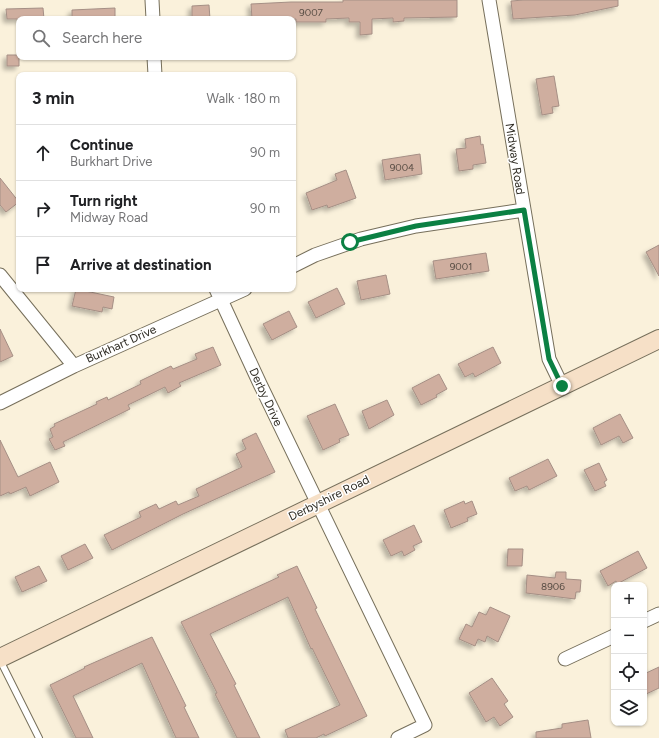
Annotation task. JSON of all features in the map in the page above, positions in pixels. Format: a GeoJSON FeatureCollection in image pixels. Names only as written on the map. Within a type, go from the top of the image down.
{"type":"FeatureCollection","features":[{"type":"Feature","properties":{"kind":"street"},"geometry":{"type":"LineString","coordinates":[[152,0],[153,16]]}},
{"type":"Feature","properties":{"kind":"street","name":"Midway Road"},"geometry":{"type":"LineString","coordinates":[[489,0],[549,359],[562,386]]}},
{"type":"Feature","properties":{"kind":"street"},"geometry":{"type":"LineString","coordinates":[[154,60],[155,72]]}},
{"type":"Feature","properties":{"kind":"street"},"geometry":{"type":"LineString","coordinates":[[296,264],[315,255],[362,239],[416,226],[524,210]]}},
{"type":"Feature","properties":{"kind":"street"},"geometry":{"type":"LineString","coordinates":[[0,275],[74,366]]}},
{"type":"Feature","properties":{"kind":"street","name":"Burkhart Drive"},"geometry":{"type":"LineString","coordinates":[[0,403],[219,294],[229,292]]}},
{"type":"Feature","properties":{"kind":"street","name":"Derby Drive"},"geometry":{"type":"LineString","coordinates":[[219,294],[260,384],[424,725],[398,738]]}},
{"type":"Feature","properties":{"kind":"street","name":"Derbyshire Road"},"geometry":{"type":"LineString","coordinates":[[0,659],[659,339]]}},
{"type":"Feature","properties":{"kind":"street"},"geometry":{"type":"LineString","coordinates":[[647,620],[659,614]]}},
{"type":"Feature","properties":{"kind":"street"},"geometry":{"type":"LineString","coordinates":[[565,660],[611,637]]}},
{"type":"Feature","properties":{"kind":"lane"},"geometry":{"type":"LineString","coordinates":[[0,659],[39,738]]}},
{"type":"Feature","properties":{"kind":"building"},"geometry":{"type":"Polygon","coordinates":[[[343,0],[457,0],[457,17],[404,18],[404,21],[393,22],[393,18],[372,19],[372,34],[360,35],[360,22],[349,22],[349,18],[326,19],[326,22],[296,22],[296,16],[252,16],[251,4],[343,2],[343,0]]]}},
{"type":"Feature","properties":{"kind":"building"},"geometry":{"type":"Polygon","coordinates":[[[618,0],[618,6],[575,15],[513,19],[511,1],[618,0]]]}},
{"type":"Feature","properties":{"kind":"building"},"geometry":{"type":"Polygon","coordinates":[[[209,5],[210,16],[192,16],[192,6],[209,5]]]}},
{"type":"Feature","properties":{"kind":"building"},"geometry":{"type":"Polygon","coordinates":[[[43,8],[44,16],[16,16],[16,19],[7,19],[6,9],[43,8]]]}},
{"type":"Feature","properties":{"kind":"building"},"geometry":{"type":"Polygon","coordinates":[[[115,8],[115,16],[72,16],[72,10],[115,8]]]}},
{"type":"Feature","properties":{"kind":"building"},"geometry":{"type":"Polygon","coordinates":[[[7,55],[16,55],[16,60],[19,60],[19,66],[7,66],[7,55]]]}},
{"type":"Feature","properties":{"kind":"building"},"geometry":{"type":"Polygon","coordinates":[[[554,76],[559,106],[552,107],[553,113],[542,115],[536,79],[554,76]]]}},
{"type":"Feature","properties":{"kind":"building"},"geometry":{"type":"Polygon","coordinates":[[[480,136],[486,163],[473,165],[473,169],[459,171],[456,149],[466,148],[465,139],[480,136]]]}},
{"type":"Feature","properties":{"kind":"building"},"geometry":{"type":"Polygon","coordinates":[[[420,154],[422,174],[385,180],[382,160],[420,154]]]}},
{"type":"Feature","properties":{"kind":"building"},"geometry":{"type":"Polygon","coordinates":[[[346,170],[356,198],[328,208],[327,205],[312,210],[306,193],[337,180],[335,174],[346,170]]]}},
{"type":"Feature","properties":{"kind":"building"},"geometry":{"type":"Polygon","coordinates":[[[0,178],[16,198],[16,204],[6,212],[0,205],[0,178]]]}},
{"type":"Feature","properties":{"kind":"building"},"geometry":{"type":"Polygon","coordinates":[[[659,245],[659,276],[646,252],[659,245]]]}},
{"type":"Feature","properties":{"kind":"building"},"geometry":{"type":"Polygon","coordinates":[[[486,253],[489,271],[436,279],[433,261],[486,253]]]}},
{"type":"Feature","properties":{"kind":"building"},"geometry":{"type":"Polygon","coordinates":[[[386,275],[390,294],[361,300],[357,281],[386,275]]]}},
{"type":"Feature","properties":{"kind":"building"},"geometry":{"type":"Polygon","coordinates":[[[337,288],[345,304],[316,318],[308,302],[337,288]]]}},
{"type":"Feature","properties":{"kind":"building"},"geometry":{"type":"Polygon","coordinates":[[[75,292],[90,292],[114,297],[112,309],[103,307],[102,312],[72,306],[75,292]]]}},
{"type":"Feature","properties":{"kind":"building"},"geometry":{"type":"Polygon","coordinates":[[[289,311],[297,327],[272,340],[263,324],[289,311]]]}},
{"type":"Feature","properties":{"kind":"building"},"geometry":{"type":"Polygon","coordinates":[[[0,329],[13,356],[0,362],[0,329]]]}},
{"type":"Feature","properties":{"kind":"building"},"geometry":{"type":"Polygon","coordinates":[[[213,347],[221,365],[179,383],[181,386],[168,393],[165,387],[128,405],[130,409],[63,442],[65,446],[55,450],[49,439],[53,437],[50,429],[55,426],[54,424],[97,404],[96,402],[107,397],[108,400],[141,384],[140,381],[171,366],[173,369],[197,359],[195,354],[213,347]]]}},
{"type":"Feature","properties":{"kind":"building"},"geometry":{"type":"Polygon","coordinates":[[[493,347],[501,363],[475,377],[473,373],[465,377],[458,364],[493,347]]]}},
{"type":"Feature","properties":{"kind":"building"},"geometry":{"type":"Polygon","coordinates":[[[439,374],[447,389],[436,395],[437,397],[421,405],[412,388],[439,374]]]}},
{"type":"Feature","properties":{"kind":"building"},"geometry":{"type":"Polygon","coordinates":[[[387,400],[394,415],[369,429],[362,411],[387,400]]]}},
{"type":"Feature","properties":{"kind":"building"},"geometry":{"type":"Polygon","coordinates":[[[335,404],[349,435],[339,439],[340,442],[323,450],[307,416],[335,404]]]}},
{"type":"Feature","properties":{"kind":"building"},"geometry":{"type":"Polygon","coordinates":[[[620,414],[633,438],[623,443],[619,436],[601,445],[593,428],[620,414]]]}},
{"type":"Feature","properties":{"kind":"building"},"geometry":{"type":"Polygon","coordinates":[[[256,433],[275,472],[183,514],[112,550],[104,535],[141,517],[139,512],[156,504],[159,509],[176,501],[178,505],[199,496],[196,489],[242,467],[236,454],[246,449],[242,440],[256,433]]]}},
{"type":"Feature","properties":{"kind":"building"},"geometry":{"type":"Polygon","coordinates":[[[0,440],[18,477],[50,462],[59,482],[30,496],[26,487],[10,494],[9,492],[0,496],[0,440]]]}},
{"type":"Feature","properties":{"kind":"building"},"geometry":{"type":"Polygon","coordinates":[[[548,459],[557,476],[529,490],[527,486],[515,491],[509,478],[548,459]]]}},
{"type":"Feature","properties":{"kind":"building"},"geometry":{"type":"Polygon","coordinates":[[[599,463],[607,480],[604,482],[606,486],[595,491],[584,470],[599,463]]]}},
{"type":"Feature","properties":{"kind":"building"},"geometry":{"type":"Polygon","coordinates":[[[464,501],[465,504],[472,501],[477,514],[467,518],[468,521],[451,528],[444,510],[464,501]]]}},
{"type":"Feature","properties":{"kind":"building"},"geometry":{"type":"Polygon","coordinates":[[[414,525],[422,542],[413,546],[415,550],[404,556],[402,551],[391,556],[383,540],[414,525]]]}},
{"type":"Feature","properties":{"kind":"building"},"geometry":{"type":"Polygon","coordinates":[[[85,544],[93,558],[68,570],[61,556],[85,544]]]}},
{"type":"Feature","properties":{"kind":"building"},"geometry":{"type":"Polygon","coordinates":[[[508,549],[523,549],[522,566],[507,566],[508,549]]]}},
{"type":"Feature","properties":{"kind":"building"},"geometry":{"type":"Polygon","coordinates":[[[638,551],[647,568],[621,582],[611,582],[611,584],[608,586],[600,571],[638,551]]]}},
{"type":"Feature","properties":{"kind":"building"},"geometry":{"type":"Polygon","coordinates":[[[39,566],[47,581],[22,592],[15,577],[39,566]]]}},
{"type":"Feature","properties":{"kind":"building"},"geometry":{"type":"Polygon","coordinates":[[[297,566],[317,608],[315,609],[367,716],[325,736],[324,734],[316,738],[288,738],[285,730],[340,705],[312,648],[311,649],[288,597],[210,634],[236,684],[234,685],[260,738],[237,738],[215,694],[217,693],[181,622],[279,577],[277,575],[297,566]]]}},
{"type":"Feature","properties":{"kind":"building"},"geometry":{"type":"Polygon","coordinates":[[[556,572],[566,572],[566,579],[581,580],[580,592],[576,592],[575,599],[526,593],[527,575],[555,578],[556,572]]]}},
{"type":"Feature","properties":{"kind":"building"},"geometry":{"type":"Polygon","coordinates":[[[490,607],[510,616],[498,642],[487,636],[485,642],[478,639],[475,646],[459,639],[466,624],[472,627],[479,612],[486,615],[490,607]]]}},
{"type":"Feature","properties":{"kind":"building"},"geometry":{"type":"Polygon","coordinates":[[[152,637],[186,706],[184,707],[199,738],[176,738],[142,663],[73,696],[93,738],[76,738],[50,685],[85,668],[84,667],[152,637]]]}},
{"type":"Feature","properties":{"kind":"building"},"geometry":{"type":"Polygon","coordinates":[[[659,667],[659,688],[647,694],[647,690],[647,673],[659,667]]]}},
{"type":"Feature","properties":{"kind":"building"},"geometry":{"type":"Polygon","coordinates":[[[492,678],[508,701],[504,704],[513,717],[500,726],[494,717],[486,722],[469,693],[492,678]]]}},
{"type":"Feature","properties":{"kind":"building"},"geometry":{"type":"Polygon","coordinates":[[[588,720],[591,738],[536,738],[536,732],[562,728],[562,724],[588,720]]]}},
{"type":"Feature","properties":{"kind":"route"},"geometry":{"type":"LineString","coordinates":[[350,242],[416,226],[524,210],[549,359],[551,366],[562,386]]}}]}
